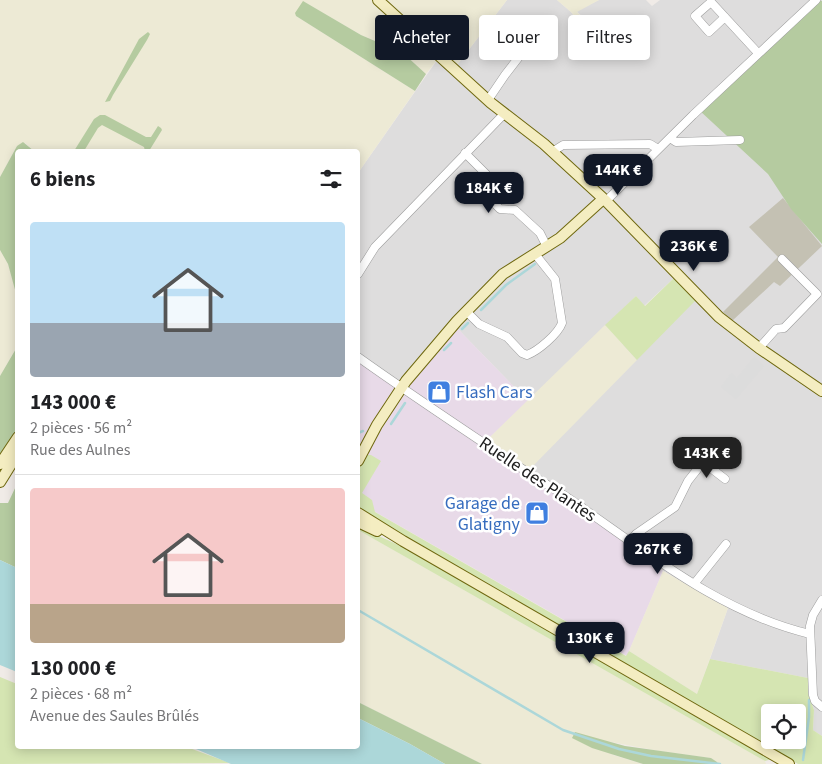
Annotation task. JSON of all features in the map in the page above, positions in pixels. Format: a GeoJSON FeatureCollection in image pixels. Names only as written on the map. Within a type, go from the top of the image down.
{"type":"FeatureCollection","features":[{"type":"Feature","properties":{"kind":"main road"},"geometry":{"type":"LineString","coordinates":[[378,0],[488,100],[552,152],[604,200],[719,317],[759,348],[822,391]]}},
{"type":"Feature","properties":{"kind":"main road"},"geometry":{"type":"LineString","coordinates":[[360,457],[377,425],[401,388],[454,325],[504,274],[560,238],[604,200]]}},
{"type":"Feature","properties":{"kind":"main road"},"geometry":{"type":"LineString","coordinates":[[0,464],[15,442]]}},
{"type":"Feature","properties":{"kind":"main road"},"geometry":{"type":"LineString","coordinates":[[0,482],[15,458]]}},
{"type":"Feature","properties":{"kind":"main road"},"geometry":{"type":"LineString","coordinates":[[360,514],[789,764]]}},
{"type":"Feature","properties":{"kind":"main road"},"geometry":{"type":"LineString","coordinates":[[360,523],[403,541]]}},
{"type":"Feature","properties":{"kind":"street"},"geometry":{"type":"LineString","coordinates":[[604,200],[816,0]]}},
{"type":"Feature","properties":{"kind":"street"},"geometry":{"type":"LineString","coordinates":[[725,17],[758,53]]}},
{"type":"Feature","properties":{"kind":"street"},"geometry":{"type":"LineString","coordinates":[[488,100],[517,60]]}},
{"type":"Feature","properties":{"kind":"street"},"geometry":{"type":"LineString","coordinates":[[360,271],[375,247],[504,114]]}},
{"type":"Feature","properties":{"kind":"street"},"geometry":{"type":"LineString","coordinates":[[670,138],[676,142],[740,140]]}},
{"type":"Feature","properties":{"kind":"street"},"geometry":{"type":"LineString","coordinates":[[552,152],[563,145],[650,144],[658,149]]}},
{"type":"Feature","properties":{"kind":"street"},"geometry":{"type":"LineString","coordinates":[[465,153],[486,174],[490,199],[500,209],[515,210],[540,233],[547,247]]}},
{"type":"Feature","properties":{"kind":"street"},"geometry":{"type":"LineString","coordinates":[[467,312],[479,324],[507,337],[522,353],[527,356],[534,353],[560,328],[562,322],[555,279],[535,254]]}},
{"type":"Feature","properties":{"kind":"street"},"geometry":{"type":"LineString","coordinates":[[759,348],[776,329],[784,328],[817,294],[782,259]]}},
{"type":"Feature","properties":{"kind":"street","name":"Ruelle des Plantes"},"geometry":{"type":"LineString","coordinates":[[360,358],[401,388],[694,584],[727,603],[761,618],[788,629],[810,634]]}},
{"type":"Feature","properties":{"kind":"street"},"geometry":{"type":"LineString","coordinates":[[630,541],[636,534],[674,507],[688,480],[703,462],[725,480]]}},
{"type":"Feature","properties":{"kind":"street"},"geometry":{"type":"LineString","coordinates":[[694,584],[726,544]]}},
{"type":"Feature","properties":{"kind":"street"},"geometry":{"type":"LineString","coordinates":[[822,600],[813,615],[810,634],[813,695],[815,701],[822,707]]}},
{"type":"Feature","properties":{"kind":"shaded area"},"geometry":{"type":"Polygon","coordinates":[[[0,0],[507,0],[495,15],[479,15],[479,36],[469,49],[469,15],[375,15],[375,41],[304,2],[296,16],[415,91],[360,170],[360,149],[32,149],[25,143],[17,146],[0,177],[0,0]]]}},
{"type":"Feature","properties":{"kind":"shaded area"},"geometry":{"type":"Polygon","coordinates":[[[507,0],[557,0],[571,12],[573,15],[568,15],[568,60],[650,60],[650,15],[581,15],[576,11],[599,0],[646,0],[652,6],[660,0],[822,0],[822,736],[813,730],[814,710],[808,693],[808,678],[710,659],[728,608],[663,571],[529,470],[675,277],[644,306],[636,296],[528,401],[454,325],[401,388],[360,357],[360,170],[437,60],[444,60],[454,69],[461,60],[469,60],[469,49],[479,36],[479,60],[558,60],[558,15],[495,15],[507,0]]]}},
{"type":"Feature","properties":{"kind":"shaded area"},"geometry":{"type":"Polygon","coordinates":[[[557,0],[599,0],[577,12],[580,15],[573,15],[557,0]]]}},
{"type":"Feature","properties":{"kind":"shaded area"},"geometry":{"type":"Polygon","coordinates":[[[411,60],[437,60],[426,74],[411,60]]]}},
{"type":"Feature","properties":{"kind":"shaded area"},"geometry":{"type":"Polygon","coordinates":[[[444,60],[461,60],[454,69],[444,60]]]}},
{"type":"Feature","properties":{"kind":"shaded area"},"geometry":{"type":"Polygon","coordinates":[[[783,198],[822,246],[780,286],[774,282],[732,321],[723,312],[778,257],[749,227],[783,198]]]}},
{"type":"Feature","properties":{"kind":"shaded area"},"geometry":{"type":"Polygon","coordinates":[[[0,250],[8,264],[15,287],[15,350],[0,376],[0,250]]]}},
{"type":"Feature","properties":{"kind":"shaded area"},"geometry":{"type":"Polygon","coordinates":[[[454,325],[528,401],[488,439],[663,571],[627,656],[360,503],[360,357],[401,388],[454,325]]]}},
{"type":"Feature","properties":{"kind":"shaded area"},"geometry":{"type":"Polygon","coordinates":[[[605,325],[637,360],[529,470],[488,439],[605,325]]]}},
{"type":"Feature","properties":{"kind":"shaded area"},"geometry":{"type":"Polygon","coordinates":[[[754,357],[764,366],[736,399],[721,387],[731,373],[737,378],[754,357]]]}},
{"type":"Feature","properties":{"kind":"shaded area"},"geometry":{"type":"Polygon","coordinates":[[[360,531],[765,761],[766,764],[718,764],[711,758],[606,741],[613,755],[643,764],[482,764],[360,703],[360,531]]]}},
{"type":"Feature","properties":{"kind":"shaded area"},"geometry":{"type":"Polygon","coordinates":[[[663,571],[728,608],[697,694],[629,651],[663,571]]]}},
{"type":"Feature","properties":{"kind":"green space"},"geometry":{"type":"Polygon","coordinates":[[[816,0],[822,1],[822,244],[791,209],[768,174],[699,110],[816,0]]]}},
{"type":"Feature","properties":{"kind":"green space"},"geometry":{"type":"Polygon","coordinates":[[[303,1],[361,35],[375,41],[375,60],[411,60],[426,74],[415,91],[296,16],[295,13],[303,1]]]}},
{"type":"Feature","properties":{"kind":"green space"},"geometry":{"type":"Polygon","coordinates":[[[148,32],[150,34],[147,40],[110,101],[105,102],[139,39],[148,32]]]}},
{"type":"Feature","properties":{"kind":"green space"},"geometry":{"type":"Polygon","coordinates":[[[100,115],[105,115],[146,137],[151,137],[158,126],[162,130],[150,149],[144,149],[102,125],[98,128],[85,149],[75,149],[94,119],[100,115]]]}},
{"type":"Feature","properties":{"kind":"green space"},"geometry":{"type":"Polygon","coordinates":[[[23,142],[32,149],[15,149],[23,142]]]}},
{"type":"Feature","properties":{"kind":"green space"},"geometry":{"type":"Polygon","coordinates":[[[15,150],[15,290],[8,264],[0,250],[0,177],[15,150]]]}},
{"type":"Feature","properties":{"kind":"green space"},"geometry":{"type":"Polygon","coordinates":[[[675,277],[696,300],[637,360],[605,325],[636,296],[645,306],[675,277]]]}},
{"type":"Feature","properties":{"kind":"green space"},"geometry":{"type":"Polygon","coordinates":[[[15,350],[15,435],[0,454],[0,376],[15,350]]]}},
{"type":"Feature","properties":{"kind":"green space"},"geometry":{"type":"Polygon","coordinates":[[[367,455],[371,455],[381,461],[362,493],[372,500],[375,512],[626,656],[629,651],[697,694],[710,659],[808,678],[808,693],[814,710],[813,730],[822,736],[822,764],[798,764],[772,749],[806,749],[806,704],[761,704],[761,743],[360,512],[360,464],[367,455]]]}},
{"type":"Feature","properties":{"kind":"green space"},"geometry":{"type":"Polygon","coordinates":[[[15,488],[15,567],[0,560],[0,503],[8,503],[15,488]]]}},
{"type":"Feature","properties":{"kind":"green space"},"geometry":{"type":"Polygon","coordinates":[[[360,525],[405,548],[772,759],[765,761],[360,531],[360,525]]]}},
{"type":"Feature","properties":{"kind":"green space"},"geometry":{"type":"Polygon","coordinates":[[[0,677],[15,683],[15,749],[192,749],[230,763],[0,764],[0,677]]]}},
{"type":"Feature","properties":{"kind":"green space"},"geometry":{"type":"Polygon","coordinates":[[[360,703],[482,764],[445,764],[360,719],[360,703]]]}},
{"type":"Feature","properties":{"kind":"green space"},"geometry":{"type":"Polygon","coordinates":[[[575,732],[625,746],[711,758],[718,764],[643,764],[592,748],[572,738],[575,732]]]}},
{"type":"Feature","properties":{"kind":"water"},"geometry":{"type":"Polygon","coordinates":[[[0,560],[15,567],[15,671],[0,665],[0,560]]]}},
{"type":"Feature","properties":{"kind":"water"},"geometry":{"type":"Polygon","coordinates":[[[360,719],[445,764],[231,764],[196,749],[360,749],[360,719]]]}},
{"type":"Feature","properties":{"kind":"waterway"},"geometry":{"type":"LineString","coordinates":[[481,310],[506,285],[535,264]]}},
{"type":"Feature","properties":{"kind":"waterway"},"geometry":{"type":"LineString","coordinates":[[462,329],[468,323]]}},
{"type":"Feature","properties":{"kind":"waterway"},"geometry":{"type":"LineString","coordinates":[[444,350],[451,343]]}},
{"type":"Feature","properties":{"kind":"waterway"},"geometry":{"type":"LineString","coordinates":[[391,424],[405,403]]}},
{"type":"Feature","properties":{"kind":"waterway"},"geometry":{"type":"LineString","coordinates":[[360,611],[563,730],[619,749],[651,756],[720,764]]}},
{"type":"Feature","properties":{"kind":"waterway"},"geometry":{"type":"LineString","coordinates":[[803,760],[809,717],[809,700]]}},
{"type":"Feature","properties":{"kind":"place","name":"Flash Cars"},"geometry":{"type":"Point","coordinates":[439,392]}},
{"type":"Feature","properties":{"kind":"place","name":"Garage de Glatigny"},"geometry":{"type":"Point","coordinates":[537,513]}}]}
